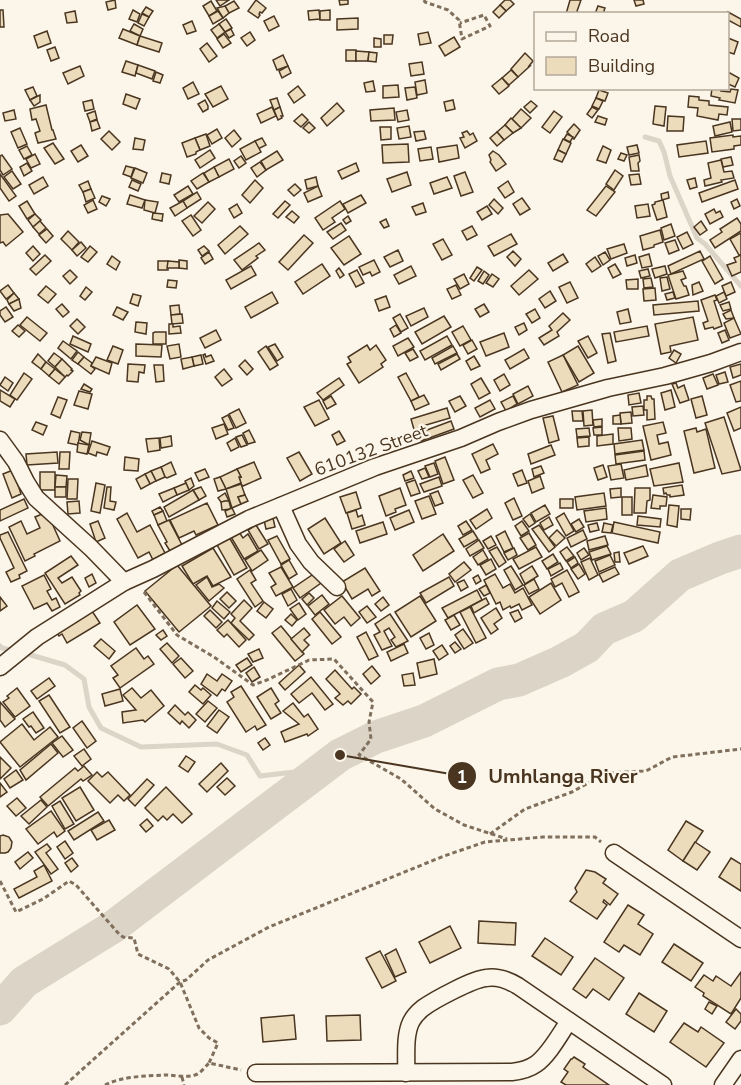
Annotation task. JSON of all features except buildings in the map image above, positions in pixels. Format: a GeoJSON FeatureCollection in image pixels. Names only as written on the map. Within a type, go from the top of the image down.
{"type":"FeatureCollection","features":[{"type":"Feature","properties":{"kind":"street","name":"610132 Street"},"geometry":{"type":"LineString","coordinates":[[4,663],[33,640],[128,580],[249,519],[375,467],[461,438],[531,410],[608,388],[665,376],[741,352]]}},
{"type":"Feature","properties":{"kind":"street"},"geometry":{"type":"LineString","coordinates":[[0,440],[16,462],[36,498],[128,580]]}},
{"type":"Feature","properties":{"kind":"street"},"geometry":{"type":"LineString","coordinates":[[281,506],[301,549],[337,587]]}},
{"type":"Feature","properties":{"kind":"street"},"geometry":{"type":"LineString","coordinates":[[614,853],[741,939]]}},
{"type":"Feature","properties":{"kind":"street"},"geometry":{"type":"LineString","coordinates":[[406,1073],[408,1034],[414,1017],[430,1003],[476,980],[487,977],[508,981],[663,1085]]}},
{"type":"Feature","properties":{"kind":"street"},"geometry":{"type":"LineString","coordinates":[[256,1073],[512,1072],[525,1070],[542,1059],[569,1020]]}},
{"type":"Feature","properties":{"kind":"street"},"geometry":{"type":"LineString","coordinates":[[723,1085],[741,1059]]}},
{"type":"Feature","properties":{"kind":"path"},"geometry":{"type":"LineString","coordinates":[[424,0],[448,10],[459,20],[462,39],[490,26],[484,15],[460,23]]}},
{"type":"Feature","properties":{"kind":"path"},"geometry":{"type":"LineString","coordinates":[[128,580],[177,635],[214,657],[253,685],[309,660],[334,659],[373,702],[369,722],[371,739],[359,755],[401,779],[435,810],[464,825],[509,840]]}},
{"type":"Feature","properties":{"kind":"path"},"geometry":{"type":"LineString","coordinates":[[490,834],[525,809],[572,792],[606,773],[646,771],[672,757],[741,749]]}},
{"type":"Feature","properties":{"kind":"path"},"geometry":{"type":"LineString","coordinates":[[65,1085],[180,982],[186,980],[208,960],[269,927],[444,856],[485,842],[543,837],[595,837],[614,853]]}},
{"type":"Feature","properties":{"kind":"path"},"geometry":{"type":"LineString","coordinates":[[0,881],[16,912],[43,899],[69,881],[76,885],[118,934],[134,938],[138,954],[169,969],[180,982],[199,1028],[218,1043],[209,1064],[196,1075],[137,1077],[105,1085]]}},
{"type":"Feature","properties":{"kind":"path"},"geometry":{"type":"LineString","coordinates":[[209,1064],[256,1073]]}},
{"type":"Feature","properties":{"kind":"path"},"geometry":{"type":"LineString","coordinates":[[182,1077],[184,1085]]}},
{"type":"Feature","properties":{"kind":"waterway"},"geometry":{"type":"LineString","coordinates":[[645,137],[659,141],[670,176],[697,238],[705,244],[741,286]]}},
{"type":"Feature","properties":{"kind":"waterway"},"geometry":{"type":"LineString","coordinates":[[0,1009],[24,982],[113,927],[340,755],[376,737],[424,721],[498,684],[519,680],[560,662],[587,647],[604,629],[634,616],[680,575],[741,551]]}},
{"type":"Feature","properties":{"kind":"waterway"},"geometry":{"type":"LineString","coordinates":[[0,646],[15,651]]}},
{"type":"Feature","properties":{"kind":"waterway"},"geometry":{"type":"LineString","coordinates":[[24,653],[65,665],[84,679],[89,707],[101,728],[141,747],[217,744],[247,755],[260,776],[321,769]]}},
{"type":"Feature","properties":{"kind":"place","name":"Umhlanga River"},"geometry":{"type":"Point","coordinates":[340,755]}}]}
